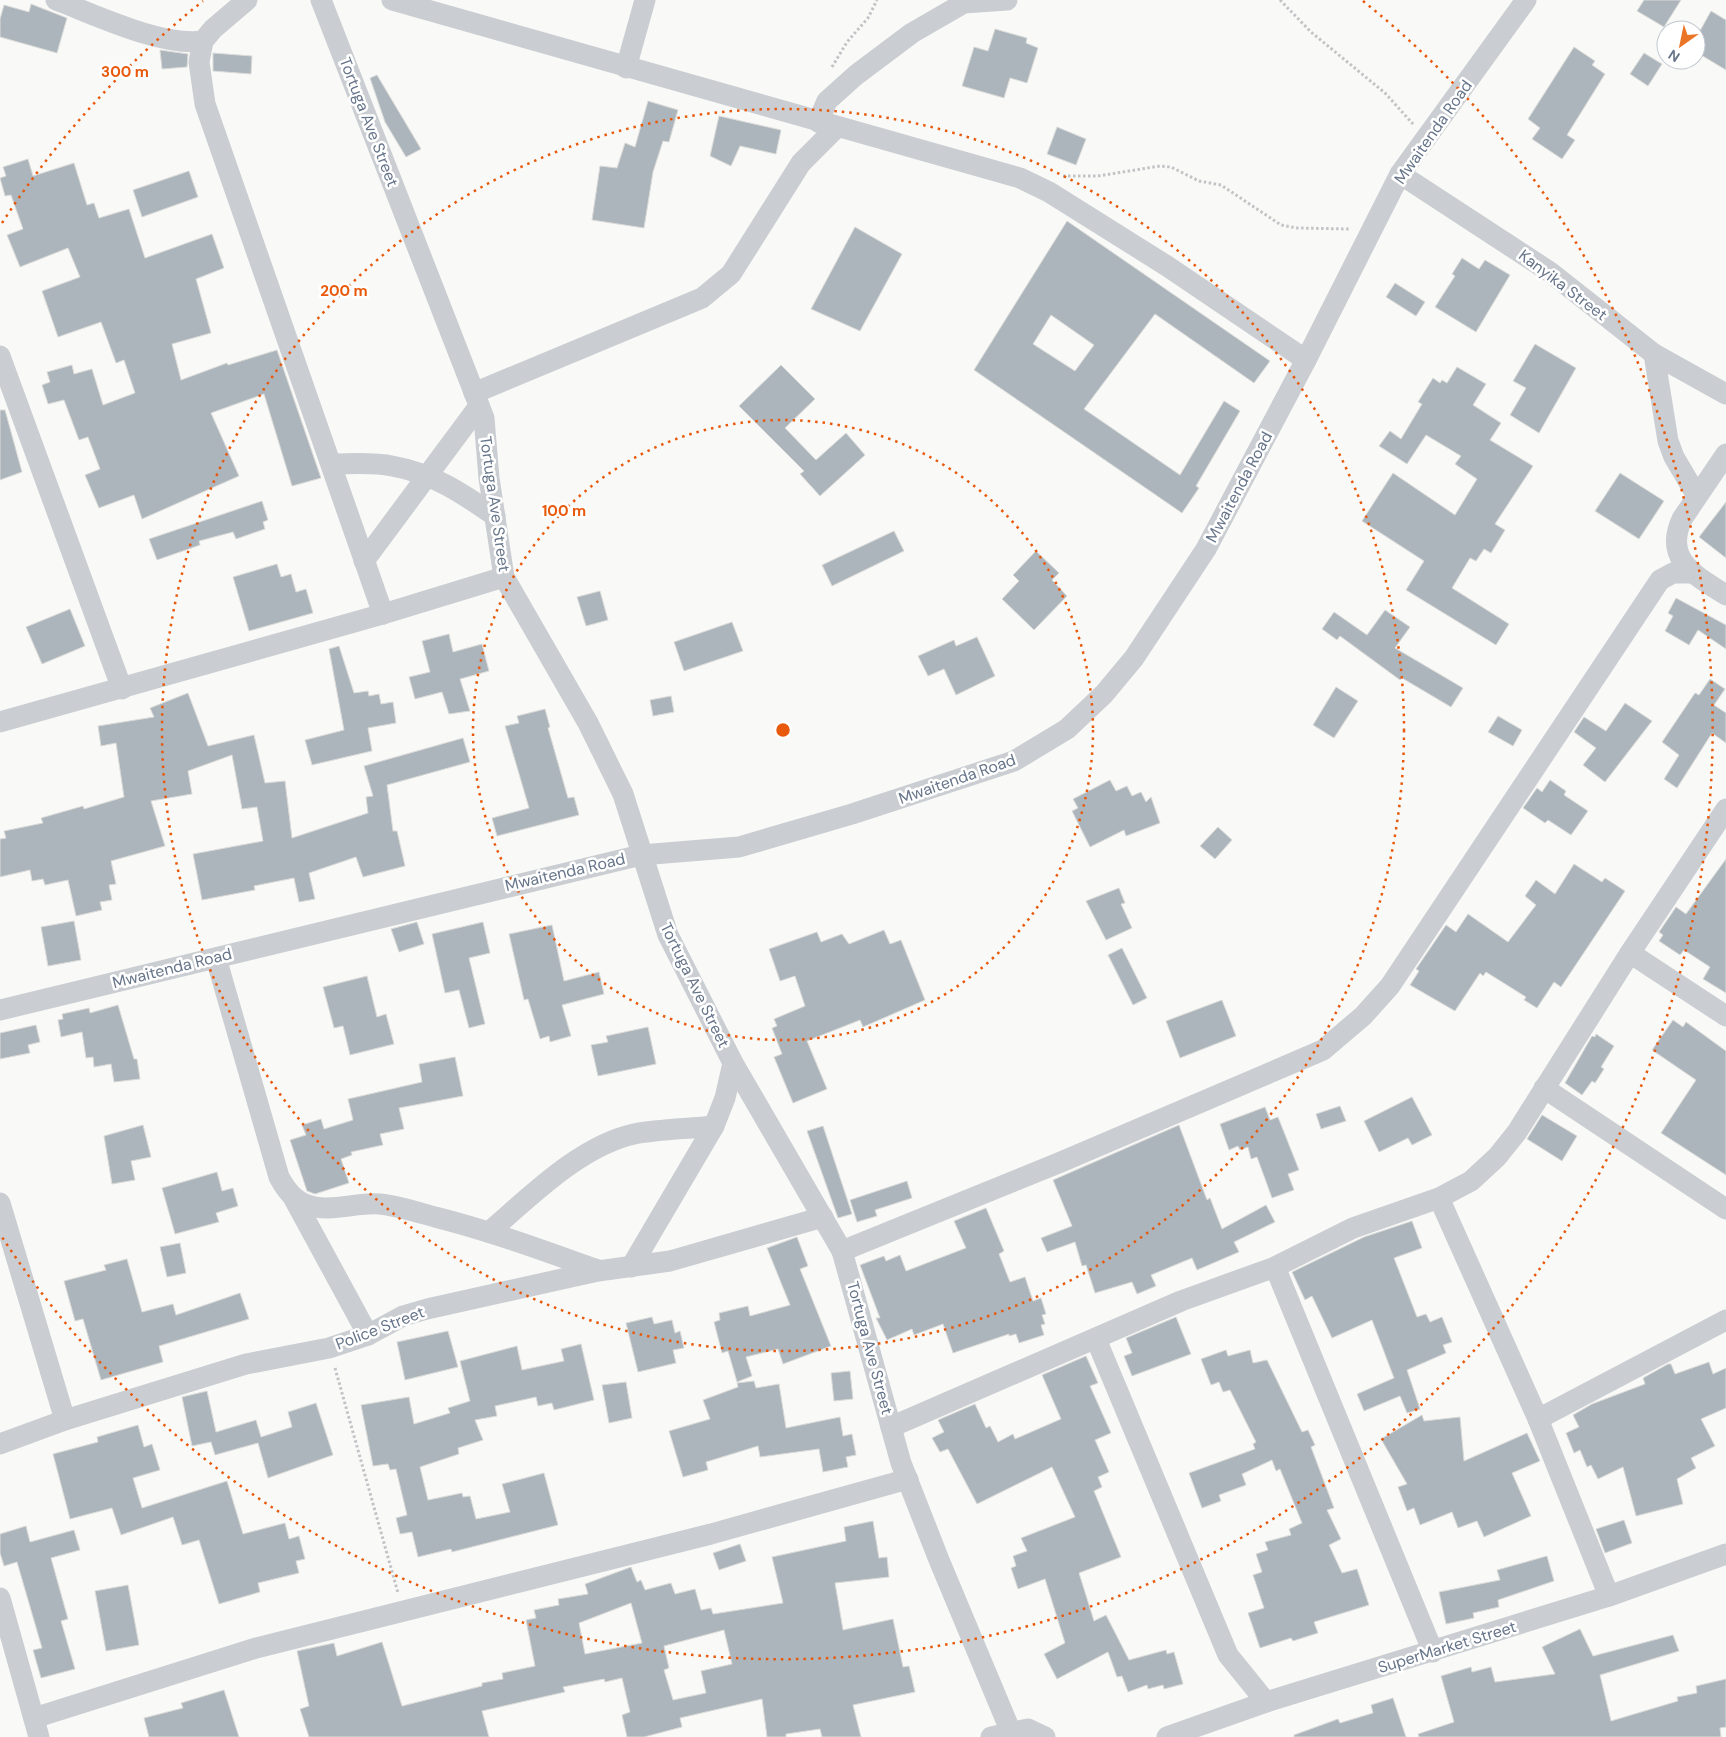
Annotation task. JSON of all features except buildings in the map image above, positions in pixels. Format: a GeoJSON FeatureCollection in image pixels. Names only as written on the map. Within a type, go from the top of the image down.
{"type":"FeatureCollection","features":[{"type":"Feature","properties":{"kind":"street"},"geometry":{"type":"LineString","coordinates":[[56,0],[147,34],[188,42],[203,41]]}},
{"type":"Feature","properties":{"kind":"street"},"geometry":{"type":"LineString","coordinates":[[247,0],[220,22],[203,41],[199,62],[205,104],[383,614]]}},
{"type":"Feature","properties":{"kind":"street","name":"Tortuga Ave Street"},"geometry":{"type":"LineString","coordinates":[[321,0],[484,418],[504,577],[588,723],[623,794],[668,935],[733,1062],[842,1250],[891,1427],[908,1479],[1005,1736]]}},
{"type":"Feature","properties":{"kind":"street"},"geometry":{"type":"LineString","coordinates":[[392,0],[828,125],[989,168],[1035,185],[1167,266],[1306,360]]}},
{"type":"Feature","properties":{"kind":"street"},"geometry":{"type":"LineString","coordinates":[[626,68],[645,0]]}},
{"type":"Feature","properties":{"kind":"street"},"geometry":{"type":"LineString","coordinates":[[364,561],[428,475],[477,400],[702,298],[718,286],[731,274],[801,163],[828,125],[827,101],[856,75],[912,33],[964,4],[1007,0]]}},
{"type":"Feature","properties":{"kind":"street","name":"Mwaitenda Road"},"geometry":{"type":"LineString","coordinates":[[0,1010],[397,912],[641,855],[739,847],[852,814],[1014,761],[1067,729],[1104,694],[1134,658],[1206,550],[1306,360],[1400,174],[1427,140],[1526,0]]}},
{"type":"Feature","properties":{"kind":"street","name":"Kanyika Street"},"geometry":{"type":"LineString","coordinates":[[1400,174],[1550,272],[1654,354],[1726,394]]}},
{"type":"Feature","properties":{"kind":"street"},"geometry":{"type":"LineString","coordinates":[[1654,354],[1668,441],[1674,457],[1697,496]]}},
{"type":"Feature","properties":{"kind":"street"},"geometry":{"type":"LineString","coordinates":[[0,356],[122,688]]}},
{"type":"Feature","properties":{"kind":"street"},"geometry":{"type":"LineString","coordinates":[[1726,454],[1697,496],[1677,530],[1676,542],[1678,554],[1692,573],[1726,596]]}},
{"type":"Feature","properties":{"kind":"street"},"geometry":{"type":"LineString","coordinates":[[331,464],[391,465],[428,475],[451,486],[495,516]]}},
{"type":"Feature","properties":{"kind":"street"},"geometry":{"type":"LineString","coordinates":[[842,1250],[1061,1162],[1323,1050],[1363,1016],[1390,986],[1660,580],[1673,573],[1692,573]]}},
{"type":"Feature","properties":{"kind":"street"},"geometry":{"type":"LineString","coordinates":[[0,722],[383,614],[504,577]]}},
{"type":"Feature","properties":{"kind":"street"},"geometry":{"type":"LineString","coordinates":[[891,1427],[1096,1339],[1181,1300],[1275,1267],[1353,1228],[1439,1198],[1471,1181],[1496,1157],[1517,1132],[1630,953],[1725,811]]}},
{"type":"Feature","properties":{"kind":"street"},"geometry":{"type":"LineString","coordinates":[[1630,953],[1726,1016]]}},
{"type":"Feature","properties":{"kind":"street"},"geometry":{"type":"LineString","coordinates":[[216,958],[279,1177],[293,1197],[368,1335]]}},
{"type":"Feature","properties":{"kind":"street"},"geometry":{"type":"LineString","coordinates":[[631,1266],[714,1126],[725,1098],[733,1062]]}},
{"type":"Feature","properties":{"kind":"street"},"geometry":{"type":"LineString","coordinates":[[1544,1088],[1726,1209]]}},
{"type":"Feature","properties":{"kind":"street"},"geometry":{"type":"LineString","coordinates":[[490,1231],[553,1177],[601,1146],[634,1134],[714,1126]]}},
{"type":"Feature","properties":{"kind":"street"},"geometry":{"type":"LineString","coordinates":[[293,1197],[304,1204],[316,1208],[379,1204],[490,1231],[598,1270]]}},
{"type":"Feature","properties":{"kind":"street"},"geometry":{"type":"LineString","coordinates":[[1439,1198],[1538,1419],[1609,1596]]}},
{"type":"Feature","properties":{"kind":"street"},"geometry":{"type":"LineString","coordinates":[[0,1203],[65,1420]]}},
{"type":"Feature","properties":{"kind":"street","name":"Police Street"},"geometry":{"type":"LineString","coordinates":[[0,1444],[65,1420],[246,1364],[330,1348],[368,1335],[403,1316],[427,1309],[598,1270],[670,1261],[823,1217]]}},
{"type":"Feature","properties":{"kind":"street"},"geometry":{"type":"LineString","coordinates":[[1275,1267],[1433,1652]]}},
{"type":"Feature","properties":{"kind":"street"},"geometry":{"type":"LineString","coordinates":[[1538,1419],[1726,1320]]}},
{"type":"Feature","properties":{"kind":"street"},"geometry":{"type":"LineString","coordinates":[[1096,1339],[1228,1655],[1266,1702]]}},
{"type":"Feature","properties":{"kind":"street"},"geometry":{"type":"LineString","coordinates":[[0,1598],[36,1728],[256,1648],[711,1534],[908,1479]]}},
{"type":"Feature","properties":{"kind":"street","name":"SuperMarket Street"},"geometry":{"type":"LineString","coordinates":[[1167,1737],[1266,1702],[1433,1652],[1609,1596],[1726,1554]]}},
{"type":"Feature","properties":{"kind":"street"},"geometry":{"type":"LineString","coordinates":[[1005,1736],[1028,1729],[1045,1737]]}},
{"type":"Feature","properties":{"kind":"path"},"geometry":{"type":"LineString","coordinates":[[830,70],[847,42],[868,18],[878,0]]}},
{"type":"Feature","properties":{"kind":"path"},"geometry":{"type":"LineString","coordinates":[[1280,0],[1311,32],[1385,93],[1427,140]]}},
{"type":"Feature","properties":{"kind":"path"},"geometry":{"type":"LineString","coordinates":[[1058,176],[1098,176],[1160,166],[1171,168],[1199,180],[1221,185],[1270,218],[1288,227],[1373,229]]}},
{"type":"Feature","properties":{"kind":"path"},"geometry":{"type":"LineString","coordinates":[[330,1348],[403,1610]]}}]}
